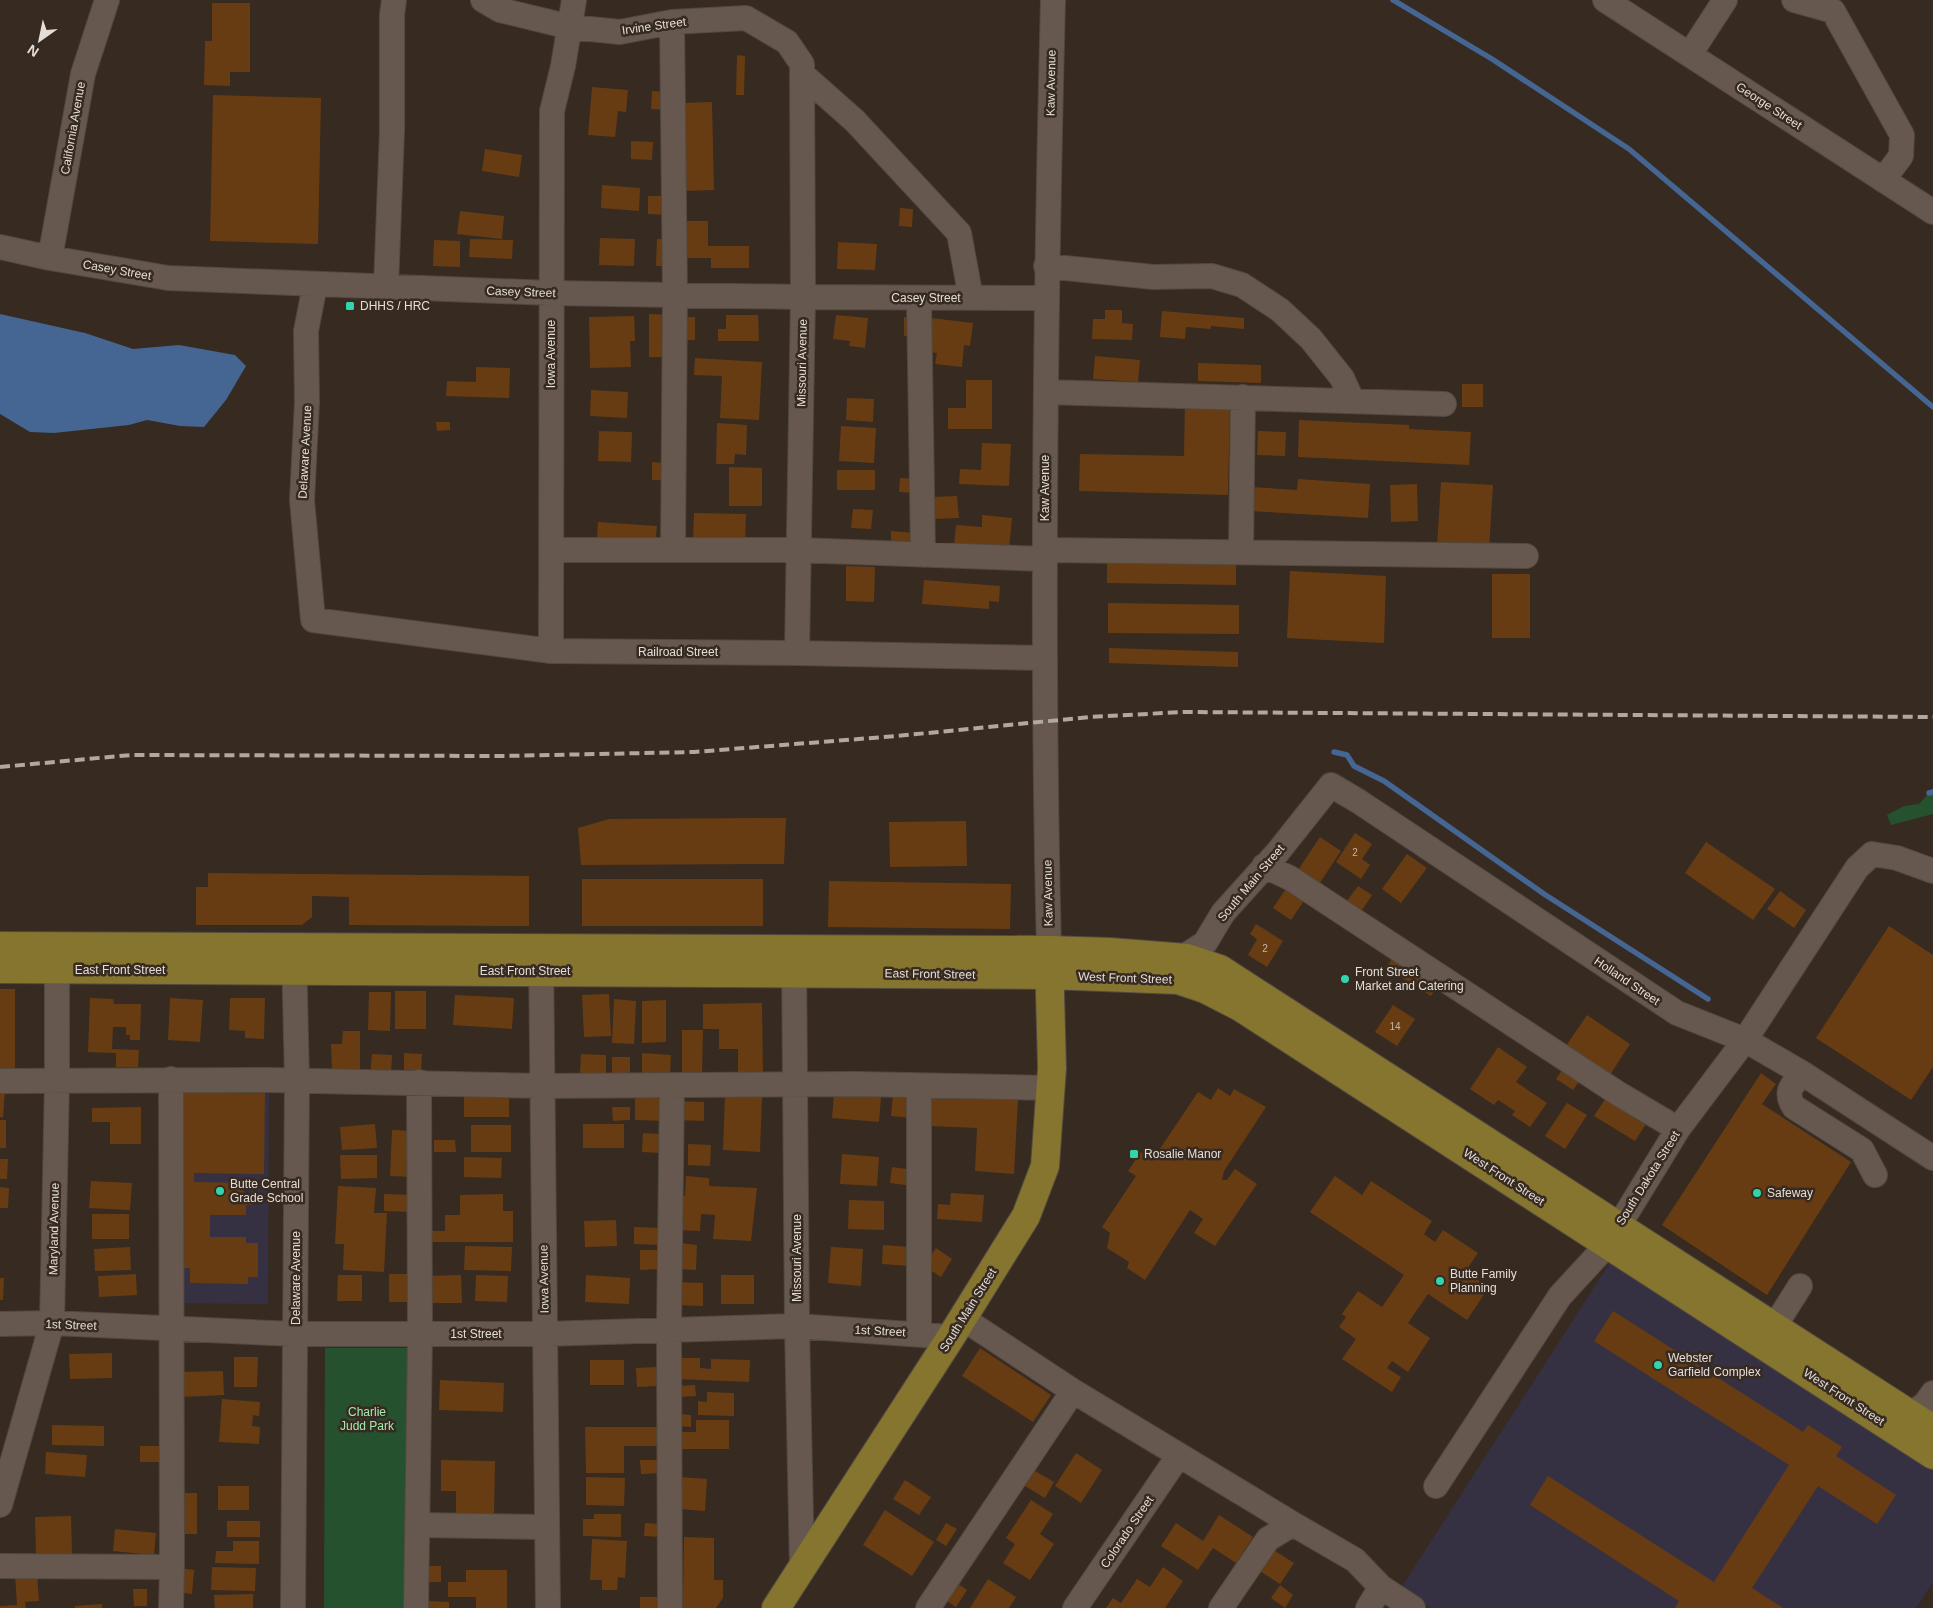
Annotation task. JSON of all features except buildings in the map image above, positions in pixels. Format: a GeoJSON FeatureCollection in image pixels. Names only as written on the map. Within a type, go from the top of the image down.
{"type":"FeatureCollection","features":[{"type":"Feature","properties":{"kind":"main road","name":"East Front Street"},"geometry":{"type":"LineString","coordinates":[[0,946],[57,958],[1049,963]]}},
{"type":"Feature","properties":{"kind":"main road","name":"East Front Street"},"geometry":{"type":"LineString","coordinates":[[0,969],[57,958]]}},
{"type":"Feature","properties":{"kind":"main road","name":"West Front Street"},"geometry":{"type":"LineString","coordinates":[[1049,963],[1180,969],[1205,989],[1240,1007],[1375,1092],[1612,1235],[1915,1426],[1933,1455]]}},
{"type":"Feature","properties":{"kind":"main road","name":"South Main Street"},"geometry":{"type":"LineString","coordinates":[[776,1608],[1026,1216],[1045,1166],[1051,1088],[1049,963]]}},
{"type":"Feature","properties":{"kind":"street","name":"California Avenue"},"geometry":{"type":"LineString","coordinates":[[50,258],[83,74],[108,0]]}},
{"type":"Feature","properties":{"kind":"street","name":"Irvine Street"},"geometry":{"type":"LineString","coordinates":[[483,0],[500,10],[570,27],[620,32],[672,22],[746,18],[787,42],[802,64],[802,74]]}},
{"type":"Feature","properties":{"kind":"street","name":"Iowa Avenue"},"geometry":{"type":"LineString","coordinates":[[551,651],[552,111],[563,66],[574,0]]}},
{"type":"Feature","properties":{"kind":"street","name":"Kaw Avenue"},"geometry":{"type":"LineString","coordinates":[[1049,963],[1045,766],[1046,266],[1053,0]]}},
{"type":"Feature","properties":{"kind":"street","name":"George Street"},"geometry":{"type":"LineString","coordinates":[[1605,0],[1933,212]]}},
{"type":"Feature","properties":{"kind":"street"},"geometry":{"type":"LineString","coordinates":[[1690,54],[1725,0]]}},
{"type":"Feature","properties":{"kind":"street"},"geometry":{"type":"LineString","coordinates":[[1794,0],[1833,11],[1902,135],[1901,156],[1883,180]]}},
{"type":"Feature","properties":{"kind":"street"},"geometry":{"type":"LineString","coordinates":[[386,287],[392,131],[389,5]]}},
{"type":"Feature","properties":{"kind":"street"},"geometry":{"type":"LineString","coordinates":[[672,22],[675,295],[674,550]]}},
{"type":"Feature","properties":{"kind":"street"},"geometry":{"type":"LineString","coordinates":[[802,74],[855,121],[959,233],[971,298]]}},
{"type":"Feature","properties":{"kind":"street","name":"Missouri Avenue"},"geometry":{"type":"LineString","coordinates":[[797,653],[803,297],[802,74]]}},
{"type":"Feature","properties":{"kind":"street","name":"Casey Street"},"geometry":{"type":"LineString","coordinates":[[0,247],[50,258],[168,278],[551,293],[1046,298]]}},
{"type":"Feature","properties":{"kind":"street"},"geometry":{"type":"LineString","coordinates":[[1046,266],[1153,277],[1212,276],[1242,285],[1280,310],[1311,339],[1342,378],[1352,400]]}},
{"type":"Feature","properties":{"kind":"street","name":"Delaware Avenue"},"geometry":{"type":"LineString","coordinates":[[313,620],[302,500],[307,402],[306,331],[315,285]]}},
{"type":"Feature","properties":{"kind":"street"},"geometry":{"type":"LineString","coordinates":[[919,298],[923,555]]}},
{"type":"Feature","properties":{"kind":"street"},"geometry":{"type":"LineString","coordinates":[[1046,392],[1444,404]]}},
{"type":"Feature","properties":{"kind":"street"},"geometry":{"type":"LineString","coordinates":[[1242,552],[1243,397]]}},
{"type":"Feature","properties":{"kind":"street"},"geometry":{"type":"LineString","coordinates":[[551,550],[798,550],[923,555],[1242,552],[1526,556]]}},
{"type":"Feature","properties":{"kind":"street","name":"Railroad Street"},"geometry":{"type":"LineString","coordinates":[[313,620],[551,651],[1045,658]]}},
{"type":"Feature","properties":{"kind":"street","name":"South Main Street"},"geometry":{"type":"LineString","coordinates":[[1180,969],[1205,943],[1223,913],[1277,853],[1331,785]]}},
{"type":"Feature","properties":{"kind":"street","name":"Holland Street"},"geometry":{"type":"LineString","coordinates":[[1331,785],[1358,800],[1676,1013],[1745,1040],[1802,1073],[1933,1158]]}},
{"type":"Feature","properties":{"kind":"street","name":"South Dakota Street"},"geometry":{"type":"LineString","coordinates":[[1436,1486],[1560,1296],[1612,1235],[1678,1129],[1745,1040],[1856,868],[1872,854],[1896,858],[1933,871]]}},
{"type":"Feature","properties":{"kind":"street"},"geometry":{"type":"LineString","coordinates":[[1264,866],[1290,878],[1619,1094],[1678,1129]]}},
{"type":"Feature","properties":{"kind":"street","name":"Maryland Avenue"},"geometry":{"type":"LineString","coordinates":[[0,1505],[8,1446],[52,1323],[57,1082],[57,958]]}},
{"type":"Feature","properties":{"kind":"street","name":"Delaware Avenue"},"geometry":{"type":"LineString","coordinates":[[293,1608],[297,1080],[294,960]]}},
{"type":"Feature","properties":{"kind":"street","name":"Iowa Avenue"},"geometry":{"type":"LineString","coordinates":[[541,960],[548,1608]]}},
{"type":"Feature","properties":{"kind":"street","name":"Missouri Avenue"},"geometry":{"type":"LineString","coordinates":[[794,961],[797,1326],[802,1567]]}},
{"type":"Feature","properties":{"kind":"street"},"geometry":{"type":"LineString","coordinates":[[1802,1073],[1790,1088],[1789,1099],[1794,1107],[1862,1150],[1875,1176]]}},
{"type":"Feature","properties":{"kind":"street"},"geometry":{"type":"LineString","coordinates":[[170,1608],[172,1567],[171,1079]]}},
{"type":"Feature","properties":{"kind":"street"},"geometry":{"type":"LineString","coordinates":[[0,1081],[57,1082],[171,1079],[419,1082],[542,1086],[796,1084],[1051,1088]]}},
{"type":"Feature","properties":{"kind":"street"},"geometry":{"type":"LineString","coordinates":[[416,1608],[420,1334],[419,1082]]}},
{"type":"Feature","properties":{"kind":"street"},"geometry":{"type":"LineString","coordinates":[[670,1608],[669,1330],[672,1086]]}},
{"type":"Feature","properties":{"kind":"street"},"geometry":{"type":"LineString","coordinates":[[919,1086],[919,1333]]}},
{"type":"Feature","properties":{"kind":"street"},"geometry":{"type":"LineString","coordinates":[[1769,1335],[1800,1286]]}},
{"type":"Feature","properties":{"kind":"street","name":"1st Street"},"geometry":{"type":"LineString","coordinates":[[0,1324],[52,1323],[295,1334],[545,1334],[797,1326],[919,1333],[956,1328]]}},
{"type":"Feature","properties":{"kind":"street"},"geometry":{"type":"LineString","coordinates":[[956,1328],[1074,1391],[1355,1560],[1382,1587],[1413,1608]]}},
{"type":"Feature","properties":{"kind":"street"},"geometry":{"type":"LineString","coordinates":[[928,1608],[1074,1391]]}},
{"type":"Feature","properties":{"kind":"street"},"geometry":{"type":"LineString","coordinates":[[1915,1426],[1933,1393]]}},
{"type":"Feature","properties":{"kind":"street","name":"Colorado Street"},"geometry":{"type":"LineString","coordinates":[[1076,1608],[1179,1455]]}},
{"type":"Feature","properties":{"kind":"street"},"geometry":{"type":"LineString","coordinates":[[1221,1608],[1268,1539],[1293,1524]]}},
{"type":"Feature","properties":{"kind":"street"},"geometry":{"type":"LineString","coordinates":[[417,1525],[547,1527]]}},
{"type":"Feature","properties":{"kind":"street"},"geometry":{"type":"LineString","coordinates":[[0,1566],[172,1567]]}},
{"type":"Feature","properties":{"kind":"street"},"geometry":{"type":"LineString","coordinates":[[1368,1608],[1382,1587]]}},
{"type":"Feature","properties":{"kind":"shaded area","name":"Butte Central Grade School"},"geometry":{"type":"Polygon","coordinates":[[[171,1079],[269,1080],[268,1304],[170,1303],[171,1079]]]}},
{"type":"Feature","properties":{"kind":"shaded area","name":"Webster Garfield Complex"},"geometry":{"type":"Polygon","coordinates":[[[1611,1261],[1933,1468],[1933,1582],[1916,1608],[1431,1608],[1401,1588],[1611,1261]]]}},
{"type":"Feature","properties":{"kind":"green space"},"geometry":{"type":"Polygon","coordinates":[[[1933,792],[1933,814],[1891,825],[1887,815],[1904,806],[1919,804],[1929,793],[1933,792]]]}},
{"type":"Feature","properties":{"kind":"green space","name":"Charlie Judd Park"},"geometry":{"type":"Polygon","coordinates":[[[325,1348],[410,1348],[409,1608],[324,1608],[325,1348]]]}},
{"type":"Feature","properties":{"kind":"water"},"geometry":{"type":"Polygon","coordinates":[[[0,314],[85,333],[133,349],[179,345],[235,355],[246,366],[226,400],[204,427],[180,426],[147,420],[129,425],[54,433],[30,432],[0,414],[0,314]]]}},
{"type":"Feature","properties":{"kind":"waterway"},"geometry":{"type":"LineString","coordinates":[[1393,0],[1492,59],[1629,149],[1933,407]]}},
{"type":"Feature","properties":{"kind":"waterway"},"geometry":{"type":"LineString","coordinates":[[1334,752],[1347,755],[1354,766],[1384,781],[1544,894],[1708,999]]}},
{"type":"Feature","properties":{"kind":"waterway"},"geometry":{"type":"LineString","coordinates":[[1929,793],[1933,792]]}},
{"type":"Feature","properties":{"kind":"railway"},"geometry":{"type":"LineString","coordinates":[[0,767],[131,755],[502,756],[694,752],[897,736],[1090,717],[1183,712],[1933,717]]}},
{"type":"Feature","properties":{"kind":"place","name":"DHHS / HRC"},"geometry":{"type":"Point","coordinates":[350,306]}},
{"type":"Feature","properties":{"kind":"place","name":"Front Street Market and Catering"},"geometry":{"type":"Point","coordinates":[1345,979]}},
{"type":"Feature","properties":{"kind":"place","name":"Rosalie Manor"},"geometry":{"type":"Point","coordinates":[1134,1154]}},
{"type":"Feature","properties":{"kind":"place","name":"Butte Central Grade School"},"geometry":{"type":"Point","coordinates":[220,1191]}},
{"type":"Feature","properties":{"kind":"place","name":"Safeway"},"geometry":{"type":"Point","coordinates":[1757,1193]}},
{"type":"Feature","properties":{"kind":"place","name":"Butte Family Planning"},"geometry":{"type":"Point","coordinates":[1440,1281]}},
{"type":"Feature","properties":{"kind":"place","name":"Webster Garfield Complex"},"geometry":{"type":"Point","coordinates":[1658,1365]}}]}
